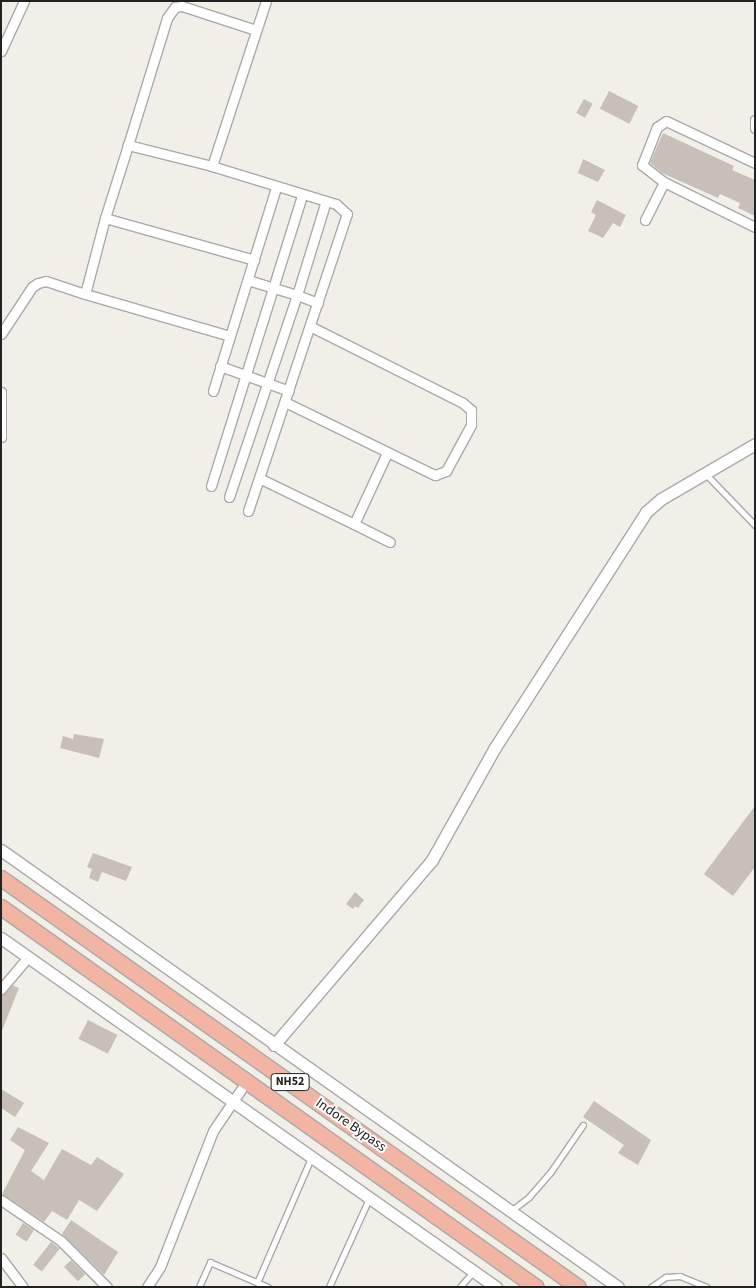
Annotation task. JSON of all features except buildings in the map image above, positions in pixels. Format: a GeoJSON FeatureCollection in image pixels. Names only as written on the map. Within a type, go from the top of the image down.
{"type":"FeatureCollection","features":[{"type":"Feature","properties":{"kind":"highway","name":"Indore Bypass"},"geometry":{"type":"LineString","coordinates":[[1,878],[578,1287]]}},
{"type":"Feature","properties":{"kind":"highway","name":"Indore Bypass"},"geometry":{"type":"LineString","coordinates":[[1,907],[536,1287]]}},
{"type":"Feature","properties":{"kind":"street"},"geometry":{"type":"LineString","coordinates":[[2,47],[24,1]]}},
{"type":"Feature","properties":{"kind":"street"},"geometry":{"type":"LineString","coordinates":[[212,166],[266,1]]}},
{"type":"Feature","properties":{"kind":"street"},"geometry":{"type":"LineString","coordinates":[[85,294],[105,218],[167,18],[175,7],[256,30]]}},
{"type":"Feature","properties":{"kind":"street"},"geometry":{"type":"LineString","coordinates":[[755,120],[755,128]]}},
{"type":"Feature","properties":{"kind":"street"},"geometry":{"type":"LineString","coordinates":[[755,163],[666,121],[657,127],[642,165],[664,182],[755,227]]}},
{"type":"Feature","properties":{"kind":"street"},"geometry":{"type":"LineString","coordinates":[[128,145],[212,166],[326,201],[344,208],[347,214],[261,478],[248,511]]}},
{"type":"Feature","properties":{"kind":"street"},"geometry":{"type":"LineString","coordinates":[[645,220],[664,182]]}},
{"type":"Feature","properties":{"kind":"street"},"geometry":{"type":"LineString","coordinates":[[213,390],[276,187]]}},
{"type":"Feature","properties":{"kind":"street"},"geometry":{"type":"LineString","coordinates":[[211,486],[302,194]]}},
{"type":"Feature","properties":{"kind":"street"},"geometry":{"type":"LineString","coordinates":[[229,498],[297,296],[326,201]]}},
{"type":"Feature","properties":{"kind":"street"},"geometry":{"type":"LineString","coordinates":[[105,218],[254,260]]}},
{"type":"Feature","properties":{"kind":"street"},"geometry":{"type":"LineString","coordinates":[[248,280],[318,303]]}},
{"type":"Feature","properties":{"kind":"street"},"geometry":{"type":"LineString","coordinates":[[1,334],[32,287],[46,281],[230,336]]}},
{"type":"Feature","properties":{"kind":"street"},"geometry":{"type":"LineString","coordinates":[[285,402],[432,475],[442,474],[471,425],[471,410],[463,403],[310,326]]}},
{"type":"Feature","properties":{"kind":"street"},"geometry":{"type":"LineString","coordinates":[[220,366],[289,391]]}},
{"type":"Feature","properties":{"kind":"street"},"geometry":{"type":"LineString","coordinates":[[1,392],[1,437]]}},
{"type":"Feature","properties":{"kind":"street"},"geometry":{"type":"LineString","coordinates":[[274,1045],[432,860],[494,750],[646,512],[661,499],[755,444]]}},
{"type":"Feature","properties":{"kind":"street"},"geometry":{"type":"LineString","coordinates":[[354,524],[387,453]]}},
{"type":"Feature","properties":{"kind":"street"},"geometry":{"type":"LineString","coordinates":[[261,478],[390,542]]}},
{"type":"Feature","properties":{"kind":"street"},"geometry":{"type":"LineString","coordinates":[[1,850],[618,1287]]}},
{"type":"Feature","properties":{"kind":"street"},"geometry":{"type":"LineString","coordinates":[[1,938],[234,1099],[496,1287]]}},
{"type":"Feature","properties":{"kind":"street"},"geometry":{"type":"LineString","coordinates":[[1,990],[28,957]]}},
{"type":"Feature","properties":{"kind":"street"},"geometry":{"type":"LineString","coordinates":[[147,1287],[160,1267],[206,1145],[246,1082]]}},
{"type":"Feature","properties":{"kind":"street"},"geometry":{"type":"LineString","coordinates":[[1,1200],[61,1241],[107,1287]]}},
{"type":"Feature","properties":{"kind":"street"},"geometry":{"type":"LineString","coordinates":[[1,1258],[23,1287]]}},
{"type":"Feature","properties":{"kind":"lane"},"geometry":{"type":"LineString","coordinates":[[706,474],[755,525]]}},
{"type":"Feature","properties":{"kind":"lane"},"geometry":{"type":"LineString","coordinates":[[510,1211],[529,1197],[550,1173],[583,1125]]}},
{"type":"Feature","properties":{"kind":"lane"},"geometry":{"type":"LineString","coordinates":[[257,1282],[312,1154]]}},
{"type":"Feature","properties":{"kind":"lane"},"geometry":{"type":"LineString","coordinates":[[329,1287],[371,1196]]}},
{"type":"Feature","properties":{"kind":"lane"},"geometry":{"type":"LineString","coordinates":[[199,1287],[210,1262],[268,1287]]}},
{"type":"Feature","properties":{"kind":"lane"},"geometry":{"type":"LineString","coordinates":[[460,1287],[474,1271]]}},
{"type":"Feature","properties":{"kind":"lane"},"geometry":{"type":"LineString","coordinates":[[651,1287],[666,1277],[680,1276],[707,1287]]}}]}
